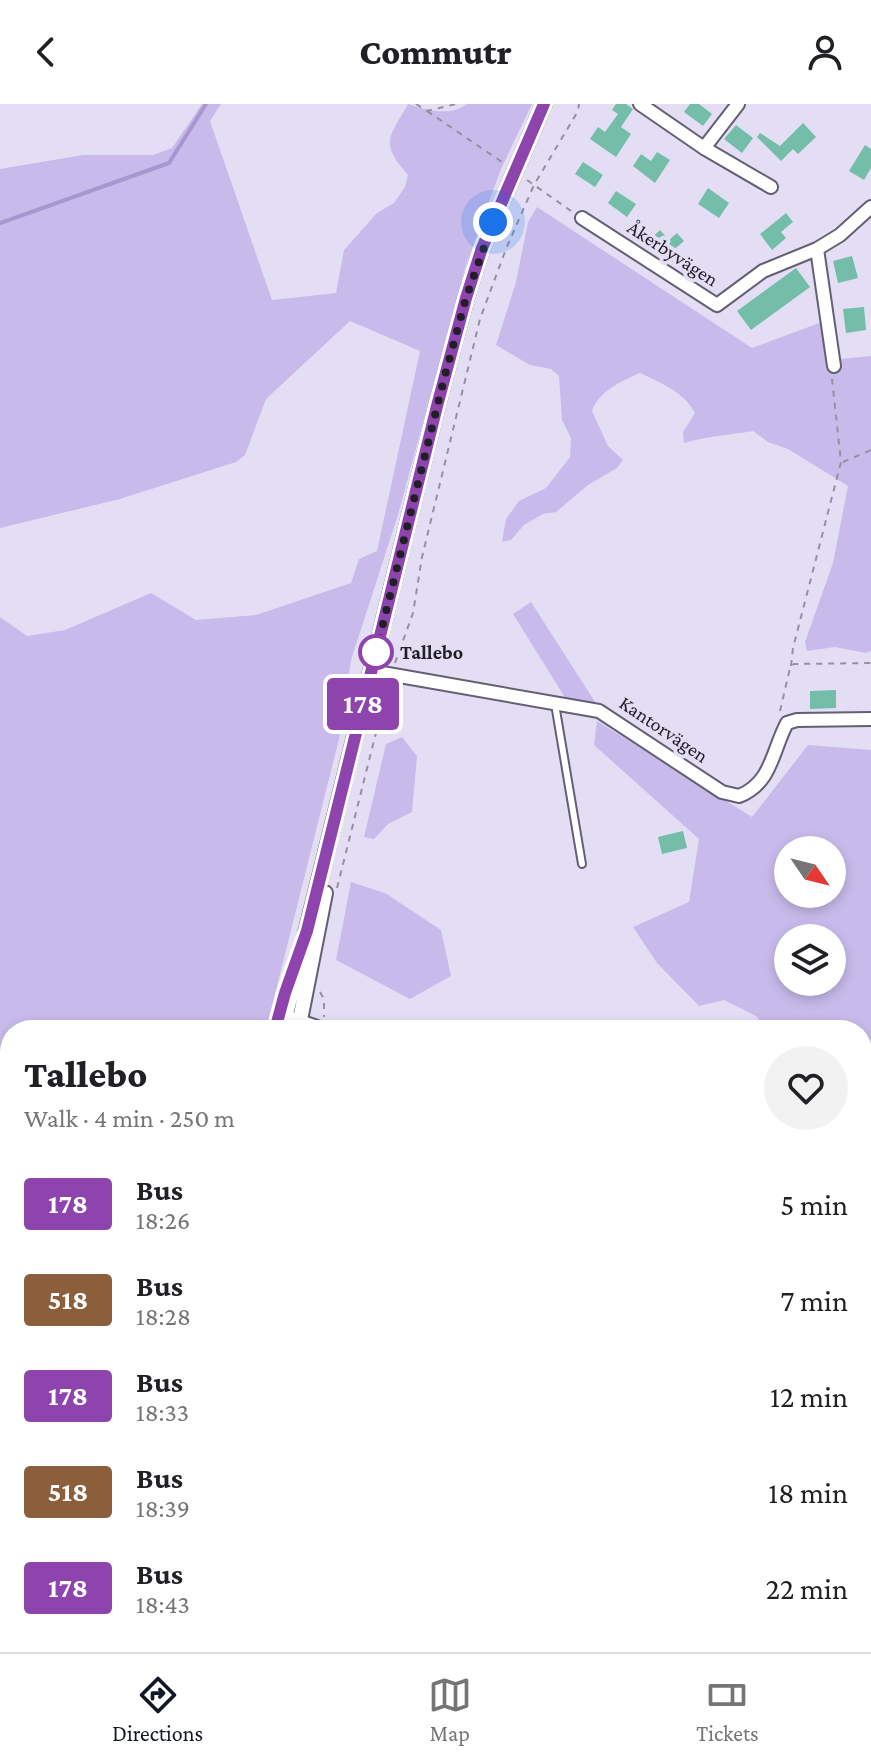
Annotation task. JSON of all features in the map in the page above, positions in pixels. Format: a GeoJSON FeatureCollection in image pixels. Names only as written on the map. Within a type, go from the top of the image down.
{"type":"FeatureCollection","features":[{"type":"Feature","properties":{"kind":"street"},"geometry":{"type":"LineString","coordinates":[[285,1020],[466,298],[482,248],[544,104]]}},
{"type":"Feature","properties":{"kind":"street"},"geometry":{"type":"LineString","coordinates":[[640,104],[704,148],[771,187]]}},
{"type":"Feature","properties":{"kind":"street"},"geometry":{"type":"LineString","coordinates":[[704,148],[738,104]]}},
{"type":"Feature","properties":{"kind":"street","name":"Åkerbyvägen"},"geometry":{"type":"LineString","coordinates":[[582,218],[717,305],[763,271],[817,249],[858,221],[871,207]]}},
{"type":"Feature","properties":{"kind":"street"},"geometry":{"type":"LineString","coordinates":[[817,249],[834,366]]}},
{"type":"Feature","properties":{"kind":"street","name":"Kantorvägen"},"geometry":{"type":"LineString","coordinates":[[371,671],[599,711],[722,792],[739,796],[758,786],[765,777],[787,723],[797,720],[871,719]]}},
{"type":"Feature","properties":{"kind":"street"},"geometry":{"type":"LineString","coordinates":[[301,1020],[341,794]]}},
{"type":"Feature","properties":{"kind":"street"},"geometry":{"type":"LineString","coordinates":[[278,1020],[307,931]]}},
{"type":"Feature","properties":{"kind":"lane"},"geometry":{"type":"LineString","coordinates":[[555,704],[582,864]]}},
{"type":"Feature","properties":{"kind":"path"},"geometry":{"type":"LineString","coordinates":[[416,104],[496,158]]}},
{"type":"Feature","properties":{"kind":"path"},"geometry":{"type":"LineString","coordinates":[[427,111],[456,104]]}},
{"type":"Feature","properties":{"kind":"path"},"geometry":{"type":"LineString","coordinates":[[335,896],[391,674],[413,613],[422,557],[480,319],[534,185],[578,111],[579,104]]}},
{"type":"Feature","properties":{"kind":"path"},"geometry":{"type":"LineString","coordinates":[[534,185],[582,218]]}},
{"type":"Feature","properties":{"kind":"path"},"geometry":{"type":"LineString","coordinates":[[778,720],[793,648],[841,462],[832,374],[834,366]]}},
{"type":"Feature","properties":{"kind":"path"},"geometry":{"type":"LineString","coordinates":[[841,462],[871,450]]}},
{"type":"Feature","properties":{"kind":"path"},"geometry":{"type":"LineString","coordinates":[[791,666],[871,663]]}},
{"type":"Feature","properties":{"kind":"path"},"geometry":{"type":"LineString","coordinates":[[319,982],[324,1020]]}},
{"type":"Feature","properties":{"kind":"shaded area"},"geometry":{"type":"Polygon","coordinates":[[[202,104],[221,104],[210,121],[272,300],[336,293],[344,250],[377,213],[394,203],[405,187],[408,175],[393,155],[390,141],[408,104],[446,111],[467,104],[532,104],[501,169],[465,268],[398,515],[351,660],[339,739],[269,1020],[0,1020],[0,617],[27,636],[65,630],[151,593],[196,620],[256,615],[351,583],[359,559],[377,551],[420,351],[350,321],[266,399],[245,455],[236,462],[120,499],[0,528],[0,169],[83,155],[153,155],[172,148],[202,104]]]}},
{"type":"Feature","properties":{"kind":"shaded area"},"geometry":{"type":"Polygon","coordinates":[[[537,207],[752,348],[822,322],[830,360],[871,356],[871,651],[866,653],[835,647],[807,651],[805,642],[833,563],[848,486],[753,431],[684,443],[683,432],[695,413],[678,394],[640,373],[606,392],[592,411],[608,446],[623,460],[617,468],[588,485],[556,512],[543,514],[524,525],[511,540],[502,542],[506,519],[519,501],[546,488],[570,457],[571,438],[562,420],[559,376],[551,369],[530,365],[496,345],[516,282],[528,222],[537,207]]]}},
{"type":"Feature","properties":{"kind":"shaded area"},"geometry":{"type":"Polygon","coordinates":[[[531,602],[597,705],[569,704],[513,614],[531,602]]]}},
{"type":"Feature","properties":{"kind":"shaded area"},"geometry":{"type":"Polygon","coordinates":[[[597,721],[752,817],[808,745],[871,750],[871,1020],[759,1020],[724,1000],[699,1006],[657,963],[633,927],[689,902],[699,839],[594,745],[597,721]]]}},
{"type":"Feature","properties":{"kind":"shaded area"},"geometry":{"type":"Polygon","coordinates":[[[402,737],[417,756],[412,812],[388,824],[374,839],[364,837],[386,744],[402,737]]]}},
{"type":"Feature","properties":{"kind":"shaded area"},"geometry":{"type":"Polygon","coordinates":[[[351,882],[385,893],[441,930],[451,976],[410,999],[336,960],[351,882]]]}},
{"type":"Feature","properties":{"kind":"building"},"geometry":{"type":"Polygon","coordinates":[[[616,104],[626,104],[633,109],[621,127],[631,134],[616,157],[590,139],[598,127],[605,132],[618,114],[612,110],[616,104]]]}},
{"type":"Feature","properties":{"kind":"building"},"geometry":{"type":"Polygon","coordinates":[[[690,104],[699,104],[712,114],[703,126],[684,112],[690,104]]]}},
{"type":"Feature","properties":{"kind":"building"},"geometry":{"type":"Polygon","coordinates":[[[803,123],[816,137],[798,154],[793,149],[781,161],[757,137],[760,133],[780,146],[803,123]]]}},
{"type":"Feature","properties":{"kind":"building"},"geometry":{"type":"Polygon","coordinates":[[[736,125],[753,138],[742,153],[724,139],[736,125]]]}},
{"type":"Feature","properties":{"kind":"building"},"geometry":{"type":"Polygon","coordinates":[[[865,145],[871,149],[871,168],[864,180],[849,171],[865,145]]]}},
{"type":"Feature","properties":{"kind":"building"},"geometry":{"type":"Polygon","coordinates":[[[657,152],[670,160],[655,183],[633,166],[641,154],[651,161],[657,152]]]}},
{"type":"Feature","properties":{"kind":"building"},"geometry":{"type":"Polygon","coordinates":[[[583,162],[603,175],[595,187],[575,174],[583,162]]]}},
{"type":"Feature","properties":{"kind":"building"},"geometry":{"type":"Polygon","coordinates":[[[708,188],[729,203],[719,218],[698,204],[708,188]]]}},
{"type":"Feature","properties":{"kind":"building"},"geometry":{"type":"Polygon","coordinates":[[[616,191],[636,204],[627,217],[608,203],[616,191]]]}},
{"type":"Feature","properties":{"kind":"building"},"geometry":{"type":"Polygon","coordinates":[[[786,213],[793,222],[781,232],[786,238],[772,250],[760,234],[786,213]]]}},
{"type":"Feature","properties":{"kind":"building"},"geometry":{"type":"Polygon","coordinates":[[[660,230],[669,240],[677,233],[684,241],[664,258],[648,241],[660,230]]]}},
{"type":"Feature","properties":{"kind":"building"},"geometry":{"type":"Polygon","coordinates":[[[852,256],[858,278],[838,283],[833,261],[852,256]]]}},
{"type":"Feature","properties":{"kind":"building"},"geometry":{"type":"Polygon","coordinates":[[[796,268],[810,287],[751,330],[737,311],[796,268]]]}},
{"type":"Feature","properties":{"kind":"building"},"geometry":{"type":"Polygon","coordinates":[[[864,307],[866,330],[846,333],[843,309],[864,307]]]}},
{"type":"Feature","properties":{"kind":"building"},"geometry":{"type":"Polygon","coordinates":[[[836,690],[836,708],[810,709],[810,691],[836,690]]]}},
{"type":"Feature","properties":{"kind":"building"},"geometry":{"type":"Polygon","coordinates":[[[683,831],[687,848],[662,854],[658,837],[683,831]]]}},
{"type":"Feature","properties":{"kind":"waterway"},"geometry":{"type":"LineString","coordinates":[[0,223],[169,163],[206,104]]}},
{"type":"Feature","properties":{"kind":"bus line","name":"178"},"geometry":{"type":"LineString","coordinates":[[278,1020],[307,931],[466,298],[482,248],[544,104]]}},
{"type":"Feature","properties":{"kind":"place","name":"Tallebo"},"geometry":{"type":"Point","coordinates":[376,652]}},
{"type":"Feature","properties":{"kind":"route"},"geometry":{"type":"LineString","coordinates":[[376,652],[466,298],[493,222]]}}]}
